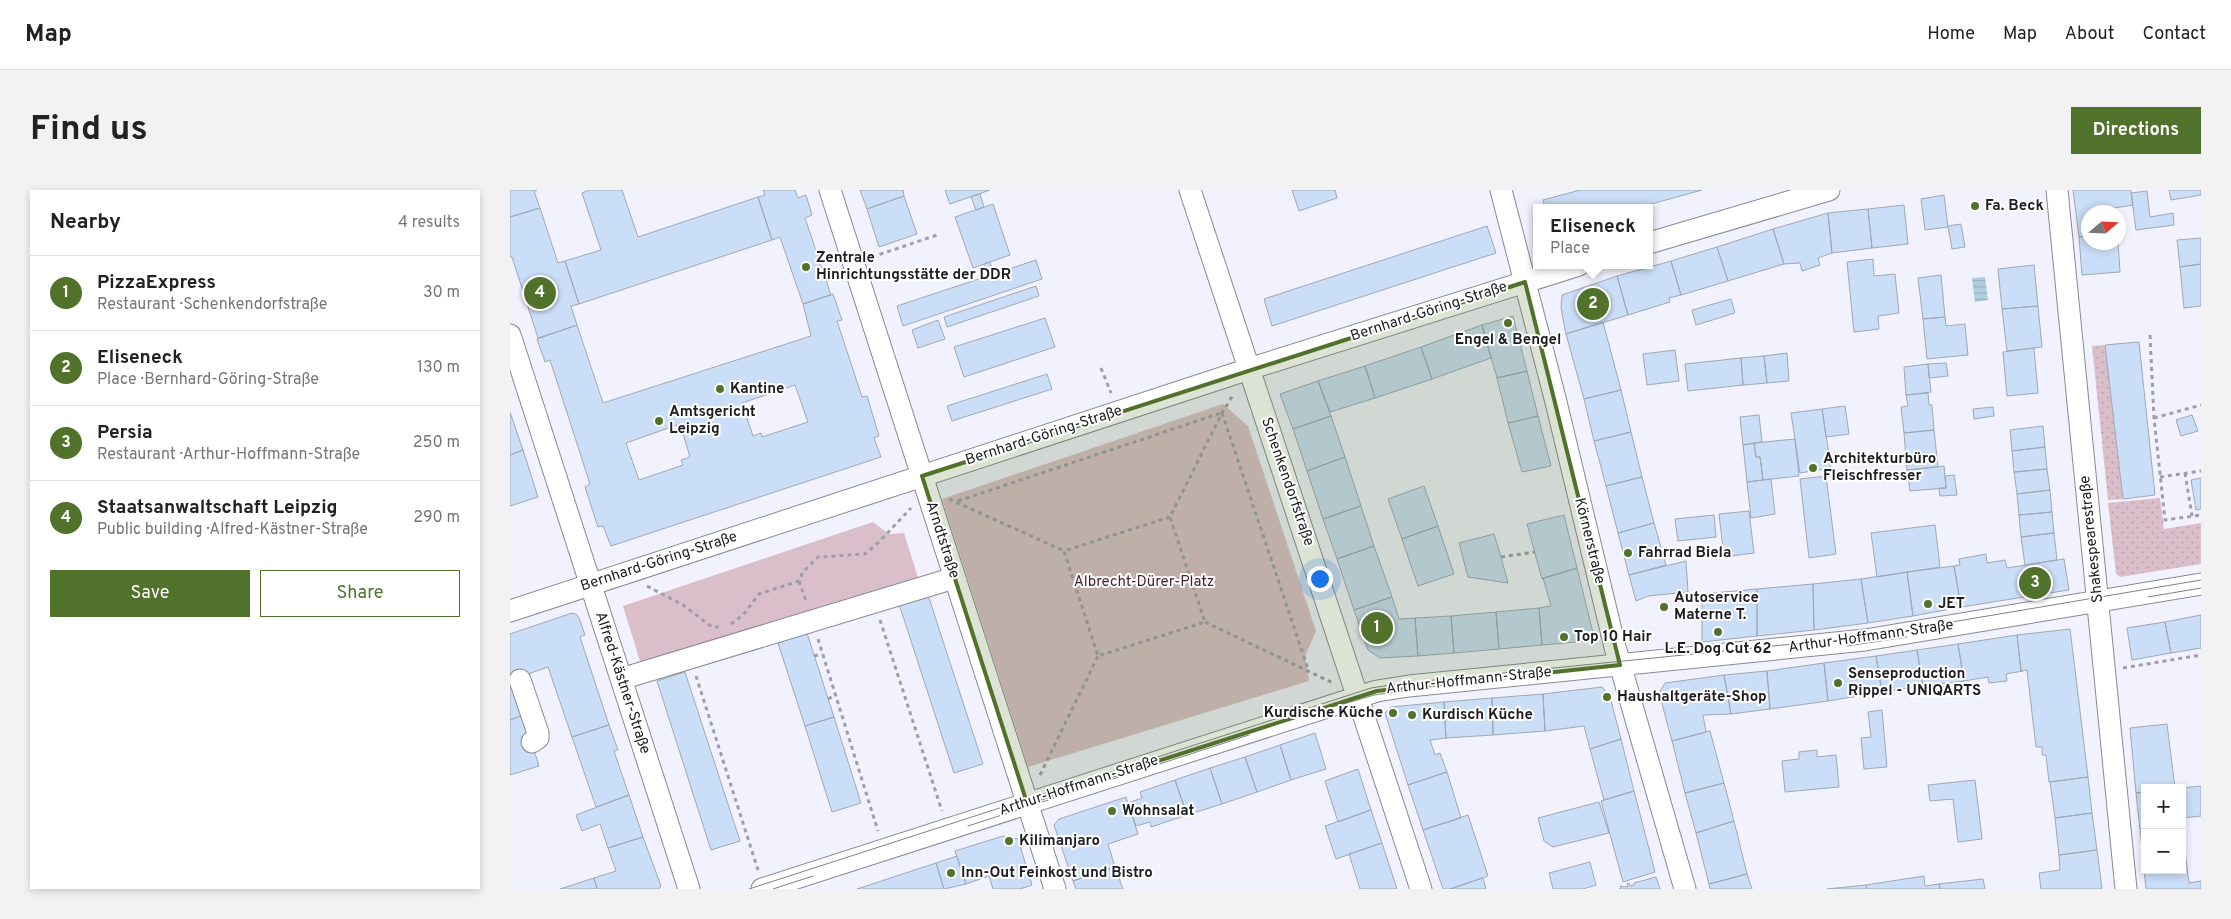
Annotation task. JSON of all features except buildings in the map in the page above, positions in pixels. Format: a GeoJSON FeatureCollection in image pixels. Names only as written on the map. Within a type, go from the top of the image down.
{"type":"FeatureCollection","features":[{"type":"Feature","properties":{"kind":"street","name":"Arndtstraße"},"geometry":{"type":"LineString","coordinates":[[830,190],[1055,889]]}},
{"type":"Feature","properties":{"kind":"street","name":"Schenkendorfstraße"},"geometry":{"type":"LineString","coordinates":[[1190,190],[1421,889]]}},
{"type":"Feature","properties":{"kind":"street","name":"Körnerstraße"},"geometry":{"type":"LineString","coordinates":[[1501,190],[1620,665],[1686,889]]}},
{"type":"Feature","properties":{"kind":"street"},"geometry":{"type":"LineString","coordinates":[[1653,243],[1828,190]]}},
{"type":"Feature","properties":{"kind":"street","name":"Shakespearestraße"},"geometry":{"type":"LineString","coordinates":[[2058,190],[2126,889]]}},
{"type":"Feature","properties":{"kind":"street","name":"Bernhard-Göring-Straße"},"geometry":{"type":"LineString","coordinates":[[510,611],[626,572],[924,484],[1118,412],[1566,269]]}},
{"type":"Feature","properties":{"kind":"street","name":"Alfred-Kästner-Straße"},"geometry":{"type":"LineString","coordinates":[[510,335],[689,889]]}},
{"type":"Feature","properties":{"kind":"street"},"geometry":{"type":"LineString","coordinates":[[621,679],[954,578]]}},
{"type":"Feature","properties":{"kind":"street","name":"Arthur-Hoffmann-Straße"},"geometry":{"type":"LineString","coordinates":[[763,889],[1358,696],[1402,687],[1865,640],[2201,584]]}},
{"type":"Feature","properties":{"kind":"street"},"geometry":{"type":"LineString","coordinates":[[520,680],[538,734],[538,738],[532,742]]}},
{"type":"Feature","properties":{"kind":"path"},"geometry":{"type":"LineString","coordinates":[[854,264],[940,234]]}},
{"type":"Feature","properties":{"kind":"path"},"geometry":{"type":"LineString","coordinates":[[2150,335],[2154,418],[2165,520],[2201,515]]}},
{"type":"Feature","properties":{"kind":"path"},"geometry":{"type":"LineString","coordinates":[[1101,368],[1118,412]]}},
{"type":"Feature","properties":{"kind":"path"},"geometry":{"type":"LineString","coordinates":[[2154,418],[2201,405]]}},
{"type":"Feature","properties":{"kind":"path"},"geometry":{"type":"LineString","coordinates":[[1204,622],[1170,516],[1222,413]]}},
{"type":"Feature","properties":{"kind":"path"},"geometry":{"type":"LineString","coordinates":[[1170,516],[1064,551],[958,501],[1222,413]]}},
{"type":"Feature","properties":{"kind":"path"},"geometry":{"type":"LineString","coordinates":[[1098,656],[1204,622],[1309,672],[1222,413]]}},
{"type":"Feature","properties":{"kind":"path"},"geometry":{"type":"LineString","coordinates":[[2160,477],[2201,471]]}},
{"type":"Feature","properties":{"kind":"path"},"geometry":{"type":"LineString","coordinates":[[2185,473],[2192,516]]}},
{"type":"Feature","properties":{"kind":"path"},"geometry":{"type":"LineString","coordinates":[[626,572],[658,594],[683,606],[712,627],[726,628],[744,614],[759,594],[799,581],[803,572],[818,557],[864,554],[880,541],[924,484]]}},
{"type":"Feature","properties":{"kind":"path"},"geometry":{"type":"LineString","coordinates":[[1046,764],[1098,656],[1064,551]]}},
{"type":"Feature","properties":{"kind":"path"},"geometry":{"type":"LineString","coordinates":[[1501,558],[1535,552]]}},
{"type":"Feature","properties":{"kind":"path"},"geometry":{"type":"LineString","coordinates":[[874,603],[948,828]]}},
{"type":"Feature","properties":{"kind":"path"},"geometry":{"type":"LineString","coordinates":[[812,621],[884,849]]}},
{"type":"Feature","properties":{"kind":"path"},"geometry":{"type":"LineString","coordinates":[[814,656],[822,654]]}},
{"type":"Feature","properties":{"kind":"path"},"geometry":{"type":"LineString","coordinates":[[2106,671],[2201,655]]}},
{"type":"Feature","properties":{"kind":"path"},"geometry":{"type":"LineString","coordinates":[[691,659],[763,889]]}},
{"type":"Feature","properties":{"kind":"path"},"geometry":{"type":"LineString","coordinates":[[828,699],[836,696]]}},
{"type":"Feature","properties":{"kind":"highlighted area"},"geometry":{"type":"Polygon","coordinates":[[[1525,282],[1620,665],[1377,691],[1027,803],[922,476],[1525,282]]]}},
{"type":"Feature","properties":{"kind":"green space"},"geometry":{"type":"Polygon","coordinates":[[[2105,345],[2123,499],[2108,500],[2092,346],[2105,345]]]}},
{"type":"Feature","properties":{"kind":"green space","name":"Albrecht-Dürer-Platz"},"geometry":{"type":"Polygon","coordinates":[[[1223,404],[1248,426],[1316,631],[1305,656],[1309,681],[1028,767],[942,499],[1223,404]]]}},
{"type":"Feature","properties":{"kind":"green space"},"geometry":{"type":"Polygon","coordinates":[[[2160,498],[2164,529],[2201,523],[2201,564],[2120,577],[2116,574],[2108,503],[2160,498]]]}},
{"type":"Feature","properties":{"kind":"green space"},"geometry":{"type":"Polygon","coordinates":[[[873,522],[889,534],[904,533],[919,581],[642,668],[623,606],[873,522]]]}},
{"type":"Feature","properties":{"kind":"water"},"geometry":{"type":"Polygon","coordinates":[[[1985,277],[1988,300],[1975,302],[1972,278],[1985,277]]]}},
{"type":"Feature","properties":{"kind":"tram line"},"geometry":{"type":"LineString","coordinates":[[749,889],[1371,688],[1404,683],[1863,637],[2201,580]]}},
{"type":"Feature","properties":{"kind":"tram line"},"geometry":{"type":"LineString","coordinates":[[2148,597],[2201,588]]}},
{"type":"Feature","properties":{"kind":"tram line"},"geometry":{"type":"LineString","coordinates":[[1847,646],[1907,637]]}},
{"type":"Feature","properties":{"kind":"tram line"},"geometry":{"type":"LineString","coordinates":[[1337,706],[1374,695],[1420,689]]}},
{"type":"Feature","properties":{"kind":"tram line"},"geometry":{"type":"LineString","coordinates":[[968,826],[1249,735]]}},
{"type":"Feature","properties":{"kind":"tram line"},"geometry":{"type":"LineString","coordinates":[[773,889],[813,876]]}},
{"type":"Feature","properties":{"kind":"place","name":"Fa. Beck"},"geometry":{"type":"Point","coordinates":[1975,206]}},
{"type":"Feature","properties":{"kind":"place","name":"Zentrale Hinrichtungsstätte der DDR"},"geometry":{"type":"Point","coordinates":[806,267]}},
{"type":"Feature","properties":{"kind":"place","name":"Staatsanwaltschaft Leipzig"},"geometry":{"type":"Point","coordinates":[540,293]}},
{"type":"Feature","properties":{"kind":"place","name":"Eliseneck"},"geometry":{"type":"Point","coordinates":[1593,304]}},
{"type":"Feature","properties":{"kind":"place","name":"Engel & Bengel"},"geometry":{"type":"Point","coordinates":[1508,323]}},
{"type":"Feature","properties":{"kind":"place","name":"Kantine"},"geometry":{"type":"Point","coordinates":[720,389]}},
{"type":"Feature","properties":{"kind":"place","name":"Amtsgericht Leipzig"},"geometry":{"type":"Point","coordinates":[659,421]}},
{"type":"Feature","properties":{"kind":"place","name":"Architekturbüro Fleischfresser"},"geometry":{"type":"Point","coordinates":[1813,468]}},
{"type":"Feature","properties":{"kind":"place","name":"Fahrrad Biela"},"geometry":{"type":"Point","coordinates":[1628,553]}},
{"type":"Feature","properties":{"kind":"place","name":"Persia"},"geometry":{"type":"Point","coordinates":[2035,583]}},
{"type":"Feature","properties":{"kind":"place","name":"JET"},"geometry":{"type":"Point","coordinates":[1928,604]}},
{"type":"Feature","properties":{"kind":"place","name":"Autoservice Materne T."},"geometry":{"type":"Point","coordinates":[1664,607]}},
{"type":"Feature","properties":{"kind":"place","name":"PizzaExpress"},"geometry":{"type":"Point","coordinates":[1377,628]}},
{"type":"Feature","properties":{"kind":"place","name":"L.E. Dog Cut 62"},"geometry":{"type":"Point","coordinates":[1718,632]}},
{"type":"Feature","properties":{"kind":"place","name":"Top 10 Hair"},"geometry":{"type":"Point","coordinates":[1564,637]}},
{"type":"Feature","properties":{"kind":"place","name":"Senseproduction Rippel - UNIQARTS"},"geometry":{"type":"Point","coordinates":[1838,683]}},
{"type":"Feature","properties":{"kind":"place","name":"Haushaltgeräte-Shop"},"geometry":{"type":"Point","coordinates":[1607,697]}},
{"type":"Feature","properties":{"kind":"place","name":"Kurdische Küche"},"geometry":{"type":"Point","coordinates":[1393,713]}},
{"type":"Feature","properties":{"kind":"place","name":"Kurdisch Küche"},"geometry":{"type":"Point","coordinates":[1412,715]}},
{"type":"Feature","properties":{"kind":"place","name":"Wohnsalat"},"geometry":{"type":"Point","coordinates":[1112,811]}},
{"type":"Feature","properties":{"kind":"place","name":"Kilimanjaro"},"geometry":{"type":"Point","coordinates":[1009,841]}},
{"type":"Feature","properties":{"kind":"place","name":"Inn-Out Feinkost und Bistro"},"geometry":{"type":"Point","coordinates":[951,873]}}]}
